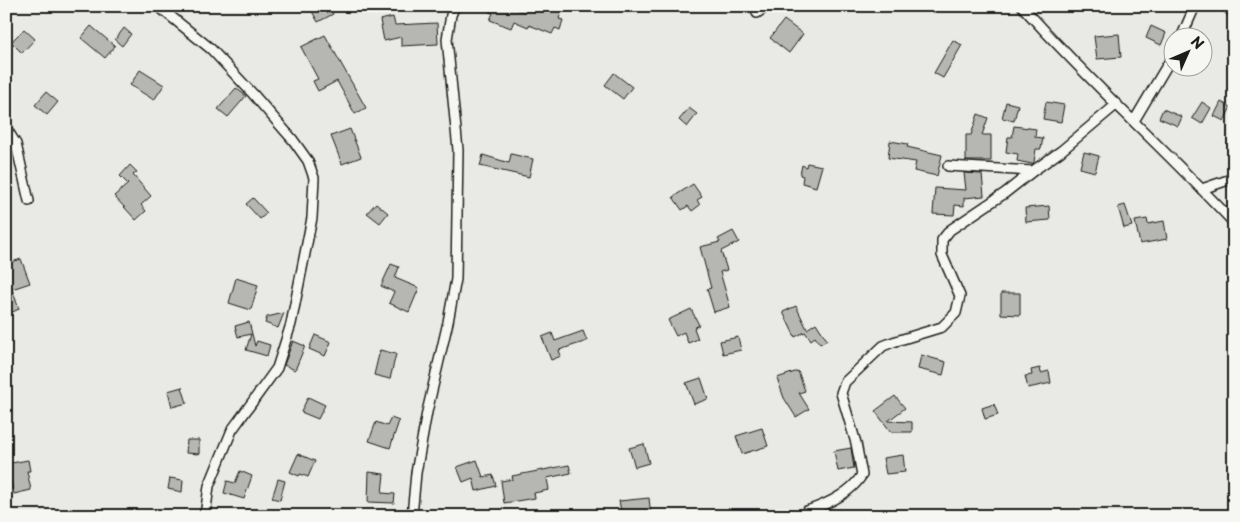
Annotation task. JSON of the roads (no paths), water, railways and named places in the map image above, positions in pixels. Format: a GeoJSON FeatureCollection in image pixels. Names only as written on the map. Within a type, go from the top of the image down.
{"type":"FeatureCollection","features":[{"type":"Feature","properties":{"kind":"street"},"geometry":{"type":"LineString","coordinates":[[158,6],[210,49],[254,94],[308,160],[314,178],[312,218],[291,324],[277,368],[232,430],[209,486],[205,516]]}},
{"type":"Feature","properties":{"kind":"street"},"geometry":{"type":"LineString","coordinates":[[412,516],[416,473],[427,412],[456,279],[458,150],[447,39],[451,15],[455,6]]}},
{"type":"Feature","properties":{"kind":"street"},"geometry":{"type":"LineString","coordinates":[[757,13],[767,6]]}},
{"type":"Feature","properties":{"kind":"street"},"geometry":{"type":"LineString","coordinates":[[1022,6],[1083,72],[1234,223]]}},
{"type":"Feature","properties":{"kind":"street"},"geometry":{"type":"LineString","coordinates":[[1186,28],[1196,6]]}},
{"type":"Feature","properties":{"kind":"street"},"geometry":{"type":"LineString","coordinates":[[1225,6],[1234,13]]}},
{"type":"Feature","properties":{"kind":"street"},"geometry":{"type":"LineString","coordinates":[[1134,121],[1162,74]]}},
{"type":"Feature","properties":{"kind":"street"},"geometry":{"type":"LineString","coordinates":[[807,516],[807,511],[826,505],[856,485],[862,476],[856,443],[841,393],[845,382],[883,346],[942,327],[956,314],[960,296],[942,255],[942,240],[950,230],[1005,193],[1032,171],[1062,152],[1117,104]]}},
{"type":"Feature","properties":{"kind":"street"},"geometry":{"type":"LineString","coordinates":[[6,128],[16,144],[29,201]]}},
{"type":"Feature","properties":{"kind":"street"},"geometry":{"type":"LineString","coordinates":[[948,166],[1032,171]]}},
{"type":"Feature","properties":{"kind":"street"},"geometry":{"type":"LineString","coordinates":[[1202,189],[1234,178]]}}]}
